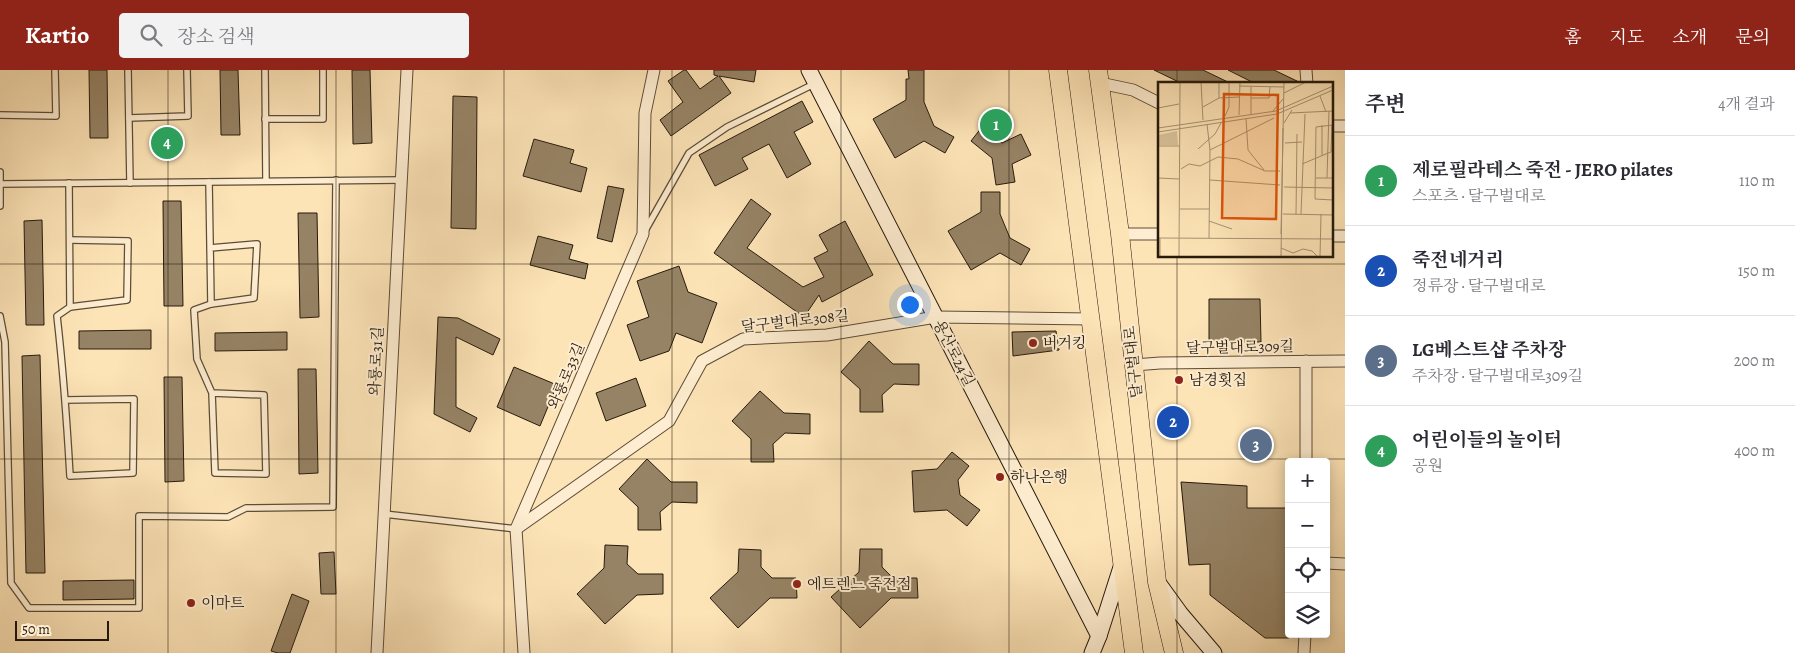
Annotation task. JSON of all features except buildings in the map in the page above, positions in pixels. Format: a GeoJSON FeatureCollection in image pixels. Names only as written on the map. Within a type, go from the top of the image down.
{"type":"FeatureCollection","features":[{"type":"Feature","properties":{"kind":"main road"},"geometry":{"type":"LineString","coordinates":[[1058,70],[1134,653]]}},
{"type":"Feature","properties":{"kind":"main road","name":"달구벌대로"},"geometry":{"type":"LineString","coordinates":[[1099,76],[1120,234],[1157,582],[1174,653]]}},
{"type":"Feature","properties":{"kind":"street","name":"와룡로31길"},"geometry":{"type":"LineString","coordinates":[[377,653],[407,70]]}},
{"type":"Feature","properties":{"kind":"street","name":"와룡로33길"},"geometry":{"type":"LineString","coordinates":[[524,653],[516,529],[643,234],[645,113],[654,70]]}},
{"type":"Feature","properties":{"kind":"street","name":"용산로24길"},"geometry":{"type":"LineString","coordinates":[[813,76],[1099,636]]}},
{"type":"Feature","properties":{"kind":"street"},"geometry":{"type":"LineString","coordinates":[[1099,76],[1158,102]]}},
{"type":"Feature","properties":{"kind":"street"},"geometry":{"type":"LineString","coordinates":[[1332,126],[1345,126]]}},
{"type":"Feature","properties":{"kind":"street"},"geometry":{"type":"LineString","coordinates":[[1120,234],[1158,234]]}},
{"type":"Feature","properties":{"kind":"street"},"geometry":{"type":"LineString","coordinates":[[1332,236],[1345,236]]}},
{"type":"Feature","properties":{"kind":"street","name":"달구벌대로308길"},"geometry":{"type":"LineString","coordinates":[[516,529],[669,421],[702,361],[743,338],[827,335],[936,317],[1090,319]]}},
{"type":"Feature","properties":{"kind":"street"},"geometry":{"type":"LineString","coordinates":[[1306,361],[1345,361]]}},
{"type":"Feature","properties":{"kind":"street","name":"달구벌대로309길"},"geometry":{"type":"LineString","coordinates":[[1134,365],[1306,361],[1306,458]]}},
{"type":"Feature","properties":{"kind":"street"},"geometry":{"type":"LineString","coordinates":[[1330,563],[1345,564]]}},
{"type":"Feature","properties":{"kind":"street"},"geometry":{"type":"LineString","coordinates":[[1092,653],[1122,564]]}},
{"type":"Feature","properties":{"kind":"street"},"geometry":{"type":"LineString","coordinates":[[1157,582],[1214,653]]}},
{"type":"Feature","properties":{"kind":"street"},"geometry":{"type":"LineString","coordinates":[[1304,653],[1305,638]]}},
{"type":"Feature","properties":{"kind":"lane"},"geometry":{"type":"LineString","coordinates":[[0,115],[56,116],[55,70]]}},
{"type":"Feature","properties":{"kind":"lane"},"geometry":{"type":"LineString","coordinates":[[128,70],[130,182]]}},
{"type":"Feature","properties":{"kind":"lane"},"geometry":{"type":"LineString","coordinates":[[129,118],[188,116],[187,70]]}},
{"type":"Feature","properties":{"kind":"lane"},"geometry":{"type":"LineString","coordinates":[[265,70],[266,181]]}},
{"type":"Feature","properties":{"kind":"lane"},"geometry":{"type":"LineString","coordinates":[[265,119],[323,119],[323,70]]}},
{"type":"Feature","properties":{"kind":"lane","name":"와룡로33길"},"geometry":{"type":"LineString","coordinates":[[643,234],[689,153],[727,127],[813,76]]}},
{"type":"Feature","properties":{"kind":"lane"},"geometry":{"type":"LineString","coordinates":[[0,172],[0,206]]}},
{"type":"Feature","properties":{"kind":"lane"},"geometry":{"type":"LineString","coordinates":[[0,316],[5,342],[10,583],[29,608],[139,608],[139,516],[228,518],[246,508],[333,507],[336,180]]}},
{"type":"Feature","properties":{"kind":"lane"},"geometry":{"type":"LineString","coordinates":[[0,184],[401,180]]}},
{"type":"Feature","properties":{"kind":"lane"},"geometry":{"type":"LineString","coordinates":[[209,182],[211,304]]}},
{"type":"Feature","properties":{"kind":"lane"},"geometry":{"type":"LineString","coordinates":[[69,183],[70,308]]}},
{"type":"Feature","properties":{"kind":"lane"},"geometry":{"type":"LineString","coordinates":[[65,400],[134,400],[133,473],[70,476],[57,316],[70,308],[127,300],[128,241],[70,240]]}},
{"type":"Feature","properties":{"kind":"lane"},"geometry":{"type":"LineString","coordinates":[[210,248],[257,244],[254,298],[211,304],[194,310],[197,359],[212,393],[215,473],[266,474],[264,395],[212,393]]}},
{"type":"Feature","properties":{"kind":"lane"},"geometry":{"type":"LineString","coordinates":[[383,514],[516,529]]}},
{"type":"Feature","properties":{"kind":"place","name":"제로필라테스 죽전 - JERO pilates"},"geometry":{"type":"Point","coordinates":[996,125]}},
{"type":"Feature","properties":{"kind":"place","name":"어린이들의 놀이터"},"geometry":{"type":"Point","coordinates":[167,143]}},
{"type":"Feature","properties":{"kind":"place","name":"버거킹"},"geometry":{"type":"Point","coordinates":[1033,343]}},
{"type":"Feature","properties":{"kind":"place","name":"남경횟집"},"geometry":{"type":"Point","coordinates":[1179,380]}},
{"type":"Feature","properties":{"kind":"place","name":"죽전네거리"},"geometry":{"type":"Point","coordinates":[1173,422]}},
{"type":"Feature","properties":{"kind":"place","name":"LG베스트샵 주차장"},"geometry":{"type":"Point","coordinates":[1256,445]}},
{"type":"Feature","properties":{"kind":"place","name":"하나은행"},"geometry":{"type":"Point","coordinates":[1000,477]}},
{"type":"Feature","properties":{"kind":"place","name":"에트렌느 죽전점"},"geometry":{"type":"Point","coordinates":[797,584]}},
{"type":"Feature","properties":{"kind":"place","name":"이마트"},"geometry":{"type":"Point","coordinates":[191,603]}}]}
